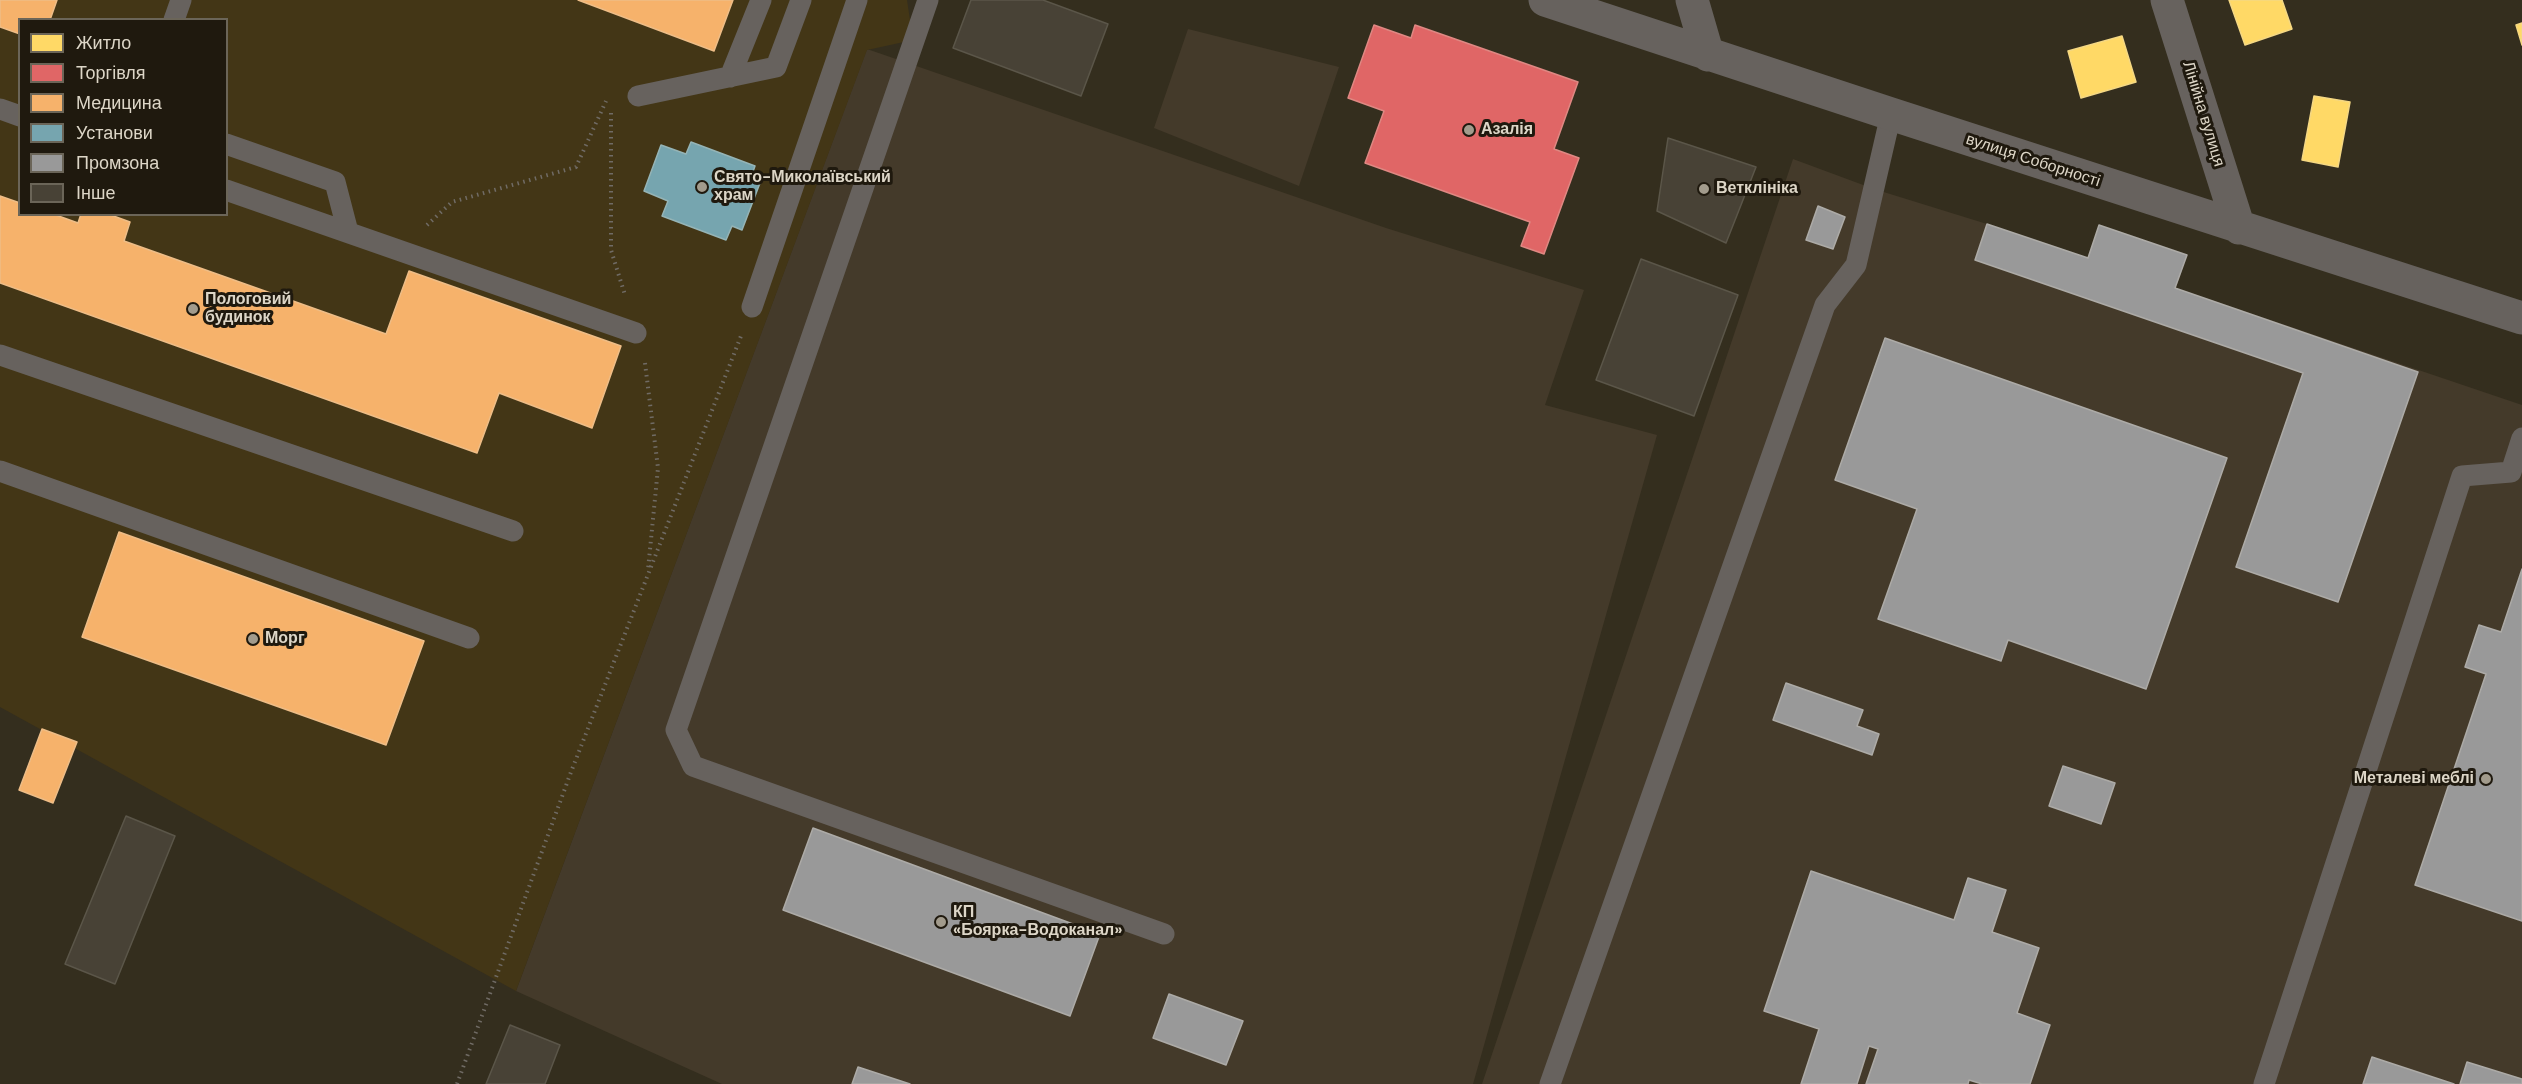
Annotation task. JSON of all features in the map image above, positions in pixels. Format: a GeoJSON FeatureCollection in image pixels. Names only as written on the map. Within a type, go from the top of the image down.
{"type":"FeatureCollection","features":[{"type":"Feature","properties":{"kind":"street","name":"вулиця Соборності"},"geometry":{"type":"LineString","coordinates":[[1545,0],[2239,228],[2522,318]]}},
{"type":"Feature","properties":{"kind":"street"},"geometry":{"type":"LineString","coordinates":[[1692,0],[1708,55]]}},
{"type":"Feature","properties":{"kind":"street","name":"Лінійна вулиця"},"geometry":{"type":"LineString","coordinates":[[2168,0],[2239,228]]}},
{"type":"Feature","properties":{"kind":"lane"},"geometry":{"type":"LineString","coordinates":[[175,18],[181,0]]}},
{"type":"Feature","properties":{"kind":"lane"},"geometry":{"type":"LineString","coordinates":[[730,77],[761,0]]}},
{"type":"Feature","properties":{"kind":"lane"},"geometry":{"type":"LineString","coordinates":[[638,96],[776,67],[801,0]]}},
{"type":"Feature","properties":{"kind":"lane"},"geometry":{"type":"LineString","coordinates":[[752,308],[857,0]]}},
{"type":"Feature","properties":{"kind":"lane"},"geometry":{"type":"LineString","coordinates":[[928,0],[676,730],[693,766],[1164,933]]}},
{"type":"Feature","properties":{"kind":"lane"},"geometry":{"type":"LineString","coordinates":[[0,109],[18,115]]}},
{"type":"Feature","properties":{"kind":"lane"},"geometry":{"type":"LineString","coordinates":[[1550,1084],[1825,305],[1856,265],[1891,114]]}},
{"type":"Feature","properties":{"kind":"lane"},"geometry":{"type":"LineString","coordinates":[[228,145],[335,182],[348,232]]}},
{"type":"Feature","properties":{"kind":"lane"},"geometry":{"type":"LineString","coordinates":[[228,191],[636,333]]}},
{"type":"Feature","properties":{"kind":"lane"},"geometry":{"type":"LineString","coordinates":[[0,355],[513,531]]}},
{"type":"Feature","properties":{"kind":"lane"},"geometry":{"type":"LineString","coordinates":[[2264,1084],[2462,476],[2516,474],[2522,438]]}},
{"type":"Feature","properties":{"kind":"lane"},"geometry":{"type":"LineString","coordinates":[[0,471],[469,638]]}},
{"type":"Feature","properties":{"kind":"path"},"geometry":{"type":"LineString","coordinates":[[399,250],[452,202],[576,167],[610,90],[638,96]]}},
{"type":"Feature","properties":{"kind":"path"},"geometry":{"type":"LineString","coordinates":[[457,1084],[571,772],[752,308]]}},
{"type":"Feature","properties":{"kind":"shaded area"},"geometry":{"type":"Polygon","coordinates":[[[0,0],[907,0],[913,40],[867,50],[516,991],[0,707],[0,0]]]}},
{"type":"Feature","properties":{"kind":"shaded area"},"geometry":{"type":"Polygon","coordinates":[[[1188,29],[1339,67],[1299,186],[1154,128],[1188,29]]]}},
{"type":"Feature","properties":{"kind":"shaded area","name":"КП «Боярка-Водоканал»"},"geometry":{"type":"Polygon","coordinates":[[[867,49],[1386,228],[1584,290],[1545,405],[1657,435],[1473,1084],[722,1084],[516,991],[867,49]]]}},
{"type":"Feature","properties":{"kind":"shaded area"},"geometry":{"type":"Polygon","coordinates":[[[1793,159],[1874,189],[2087,258],[2099,225],[2187,255],[2176,288],[2522,405],[2522,1084],[1482,1084],[1793,159]]]}},
{"type":"Feature","properties":{"kind":"building: Житло"},"geometry":{"type":"Polygon","coordinates":[[[2229,0],[2282,0],[2292,29],[2245,45],[2229,0]]]}},
{"type":"Feature","properties":{"kind":"building: Житло"},"geometry":{"type":"Polygon","coordinates":[[[2522,23],[2522,45],[2516,25],[2522,23]]]}},
{"type":"Feature","properties":{"kind":"building: Житло"},"geometry":{"type":"Polygon","coordinates":[[[2122,36],[2136,82],[2081,98],[2068,51],[2122,36]]]}},
{"type":"Feature","properties":{"kind":"building: Житло"},"geometry":{"type":"Polygon","coordinates":[[[2314,96],[2350,102],[2338,167],[2302,160],[2314,96]]]}},
{"type":"Feature","properties":{"kind":"building: Торгівля","name":"Азалія"},"geometry":{"type":"Polygon","coordinates":[[[1374,25],[1411,38],[1415,25],[1578,82],[1554,149],[1579,158],[1544,254],[1521,246],[1530,222],[1365,163],[1384,111],[1348,98],[1374,25]]]}},
{"type":"Feature","properties":{"kind":"building: Медицина"},"geometry":{"type":"Polygon","coordinates":[[[0,0],[57,0],[51,18],[18,18],[18,33],[0,27],[0,0]]]}},
{"type":"Feature","properties":{"kind":"building: Медицина"},"geometry":{"type":"Polygon","coordinates":[[[578,0],[733,0],[714,51],[578,0]]]}},
{"type":"Feature","properties":{"kind":"building: Медицина","name":"Пологовий будинок"},"geometry":{"type":"Polygon","coordinates":[[[0,196],[18,202],[18,216],[59,216],[78,223],[80,216],[114,216],[130,222],[124,241],[386,334],[409,271],[621,346],[592,428],[499,393],[477,453],[0,283],[0,196]]]}},
{"type":"Feature","properties":{"kind":"building: Медицина","name":"Морг"},"geometry":{"type":"Polygon","coordinates":[[[119,532],[424,641],[386,745],[82,637],[119,532]]]}},
{"type":"Feature","properties":{"kind":"building: Медицина"},"geometry":{"type":"Polygon","coordinates":[[[42,729],[77,742],[53,803],[19,790],[42,729]]]}},
{"type":"Feature","properties":{"kind":"building: Установи","name":"Свято-Миколаївський храм"},"geometry":{"type":"Polygon","coordinates":[[[691,142],[755,166],[750,180],[760,183],[742,230],[732,226],[726,240],[662,216],[668,201],[644,191],[661,145],[686,154],[691,142]]]}},
{"type":"Feature","properties":{"kind":"building: Промзона"},"geometry":{"type":"Polygon","coordinates":[[[1818,206],[1845,217],[1833,249],[1806,240],[1818,206]]]}},
{"type":"Feature","properties":{"kind":"building: Промзона"},"geometry":{"type":"Polygon","coordinates":[[[1987,224],[2088,258],[2099,225],[2187,255],[2175,288],[2418,372],[2338,602],[2236,567],[2303,373],[1975,260],[1987,224]]]}},
{"type":"Feature","properties":{"kind":"building: Промзона"},"geometry":{"type":"Polygon","coordinates":[[[1885,338],[2227,458],[2146,689],[2008,640],[2001,661],[1878,619],[1917,509],[1835,480],[1885,338]]]}},
{"type":"Feature","properties":{"kind":"building: Промзона","name":"Металеві меблі"},"geometry":{"type":"Polygon","coordinates":[[[2522,569],[2522,921],[2415,885],[2486,674],[2465,667],[2479,625],[2501,632],[2522,569]]]}},
{"type":"Feature","properties":{"kind":"building: Промзона"},"geometry":{"type":"Polygon","coordinates":[[[1786,683],[1863,710],[1857,726],[1879,734],[1872,755],[1773,720],[1786,683]]]}},
{"type":"Feature","properties":{"kind":"building: Промзона"},"geometry":{"type":"Polygon","coordinates":[[[2063,766],[2115,783],[2101,824],[2049,806],[2063,766]]]}},
{"type":"Feature","properties":{"kind":"building: Промзона","name":"КП «Боярка-Водоканал»"},"geometry":{"type":"Polygon","coordinates":[[[813,828],[1100,934],[1070,1016],[783,910],[813,828]]]}},
{"type":"Feature","properties":{"kind":"building: Промзона"},"geometry":{"type":"Polygon","coordinates":[[[1811,871],[1954,920],[1968,878],[2006,890],[1992,932],[2039,948],[2017,1013],[2050,1025],[2030,1084],[1982,1084],[1969,1080],[1968,1084],[1866,1084],[1878,1049],[1869,1046],[1857,1084],[1801,1084],[1819,1029],[1764,1011],[1811,871]]]}},
{"type":"Feature","properties":{"kind":"building: Промзона"},"geometry":{"type":"Polygon","coordinates":[[[1169,994],[1243,1021],[1226,1065],[1153,1038],[1169,994]]]}},
{"type":"Feature","properties":{"kind":"building: Промзона"},"geometry":{"type":"Polygon","coordinates":[[[2372,1057],[2454,1084],[2363,1084],[2372,1057]]]}},
{"type":"Feature","properties":{"kind":"building: Промзона"},"geometry":{"type":"Polygon","coordinates":[[[2467,1062],[2522,1079],[2522,1084],[2460,1084],[2467,1062]]]}},
{"type":"Feature","properties":{"kind":"building: Промзона"},"geometry":{"type":"Polygon","coordinates":[[[858,1067],[910,1084],[852,1084],[858,1067]]]}},
{"type":"Feature","properties":{"kind":"building: Інше"},"geometry":{"type":"Polygon","coordinates":[[[971,0],[1043,0],[1108,24],[1081,96],[953,48],[971,0]]]}},
{"type":"Feature","properties":{"kind":"building: Інше","name":"Ветклініка"},"geometry":{"type":"Polygon","coordinates":[[[1668,138],[1756,167],[1726,243],[1657,211],[1668,138]]]}},
{"type":"Feature","properties":{"kind":"building: Інше"},"geometry":{"type":"Polygon","coordinates":[[[1641,259],[1738,295],[1694,416],[1596,380],[1641,259]]]}},
{"type":"Feature","properties":{"kind":"building: Інше"},"geometry":{"type":"Polygon","coordinates":[[[126,816],[175,836],[115,984],[65,964],[126,816]]]}},
{"type":"Feature","properties":{"kind":"building: Інше"},"geometry":{"type":"Polygon","coordinates":[[[510,1025],[560,1045],[545,1084],[486,1084],[510,1025]]]}},
{"type":"Feature","properties":{"kind":"place","name":"Азалія"},"geometry":{"type":"Point","coordinates":[1469,130]}},
{"type":"Feature","properties":{"kind":"place","name":"Свято-Миколаївський храм"},"geometry":{"type":"Point","coordinates":[702,187]}},
{"type":"Feature","properties":{"kind":"place","name":"Ветклініка"},"geometry":{"type":"Point","coordinates":[1704,189]}},
{"type":"Feature","properties":{"kind":"place","name":"Пологовий будинок"},"geometry":{"type":"Point","coordinates":[193,309]}},
{"type":"Feature","properties":{"kind":"place","name":"Морг"},"geometry":{"type":"Point","coordinates":[253,639]}},
{"type":"Feature","properties":{"kind":"place","name":"Металеві меблі"},"geometry":{"type":"Point","coordinates":[2486,779]}},
{"type":"Feature","properties":{"kind":"place","name":"КП «Боярка-Водоканал»"},"geometry":{"type":"Point","coordinates":[941,922]}}]}
